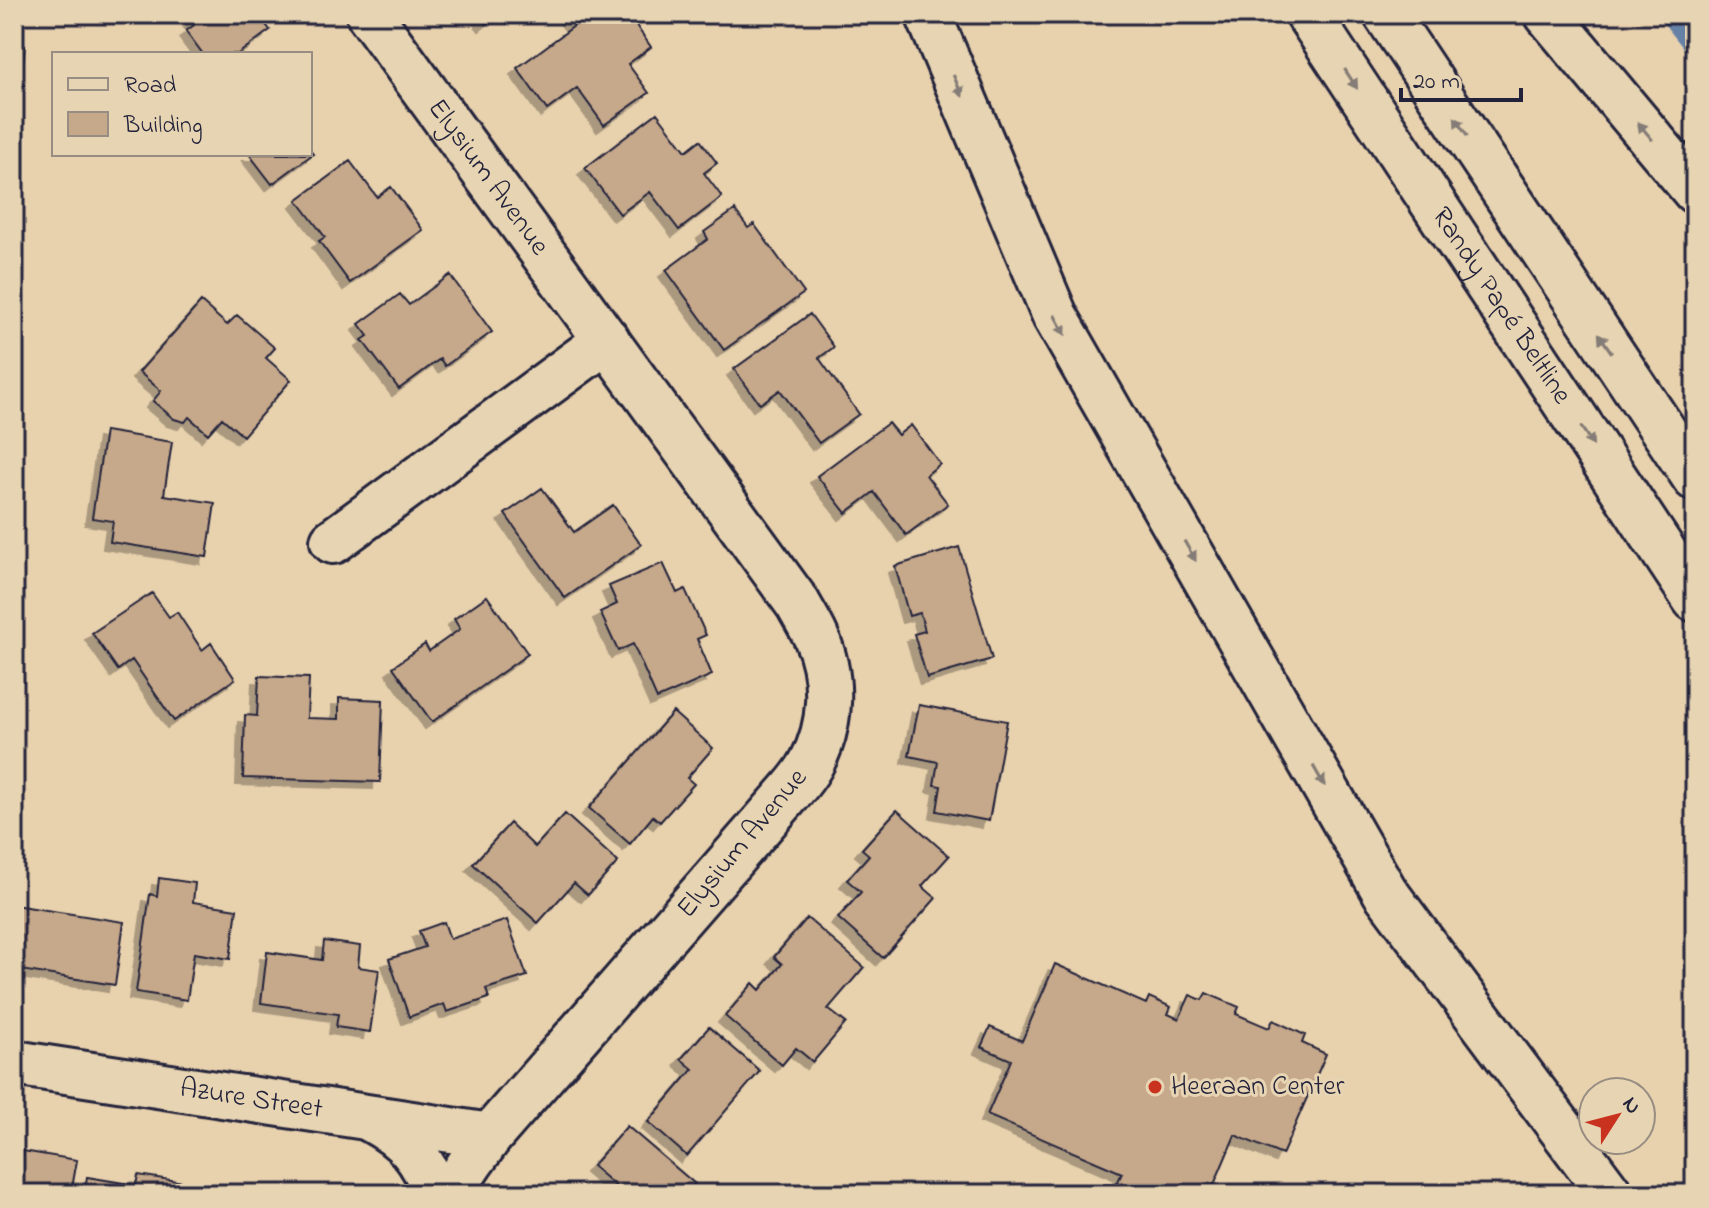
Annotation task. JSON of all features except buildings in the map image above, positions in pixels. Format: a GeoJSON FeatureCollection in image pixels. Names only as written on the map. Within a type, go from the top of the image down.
{"type":"FeatureCollection","features":[{"type":"Feature","properties":{"kind":"main road","name":"Elysium Avenue"},"geometry":{"type":"LineString","coordinates":[[369,14],[798,604],[817,640],[828,676],[828,709],[823,739],[810,767],[490,1136],[450,1194]]}},
{"type":"Feature","properties":{"kind":"main road"},"geometry":{"type":"LineString","coordinates":[[928,14],[1055,316],[1377,878],[1610,1194]]}},
{"type":"Feature","properties":{"kind":"main road","name":"Randy Papé Beltline"},"geometry":{"type":"LineString","coordinates":[[1308,14],[1695,599]]}},
{"type":"Feature","properties":{"kind":"main road"},"geometry":{"type":"LineString","coordinates":[[1386,14],[1695,478]]}},
{"type":"Feature","properties":{"kind":"main road"},"geometry":{"type":"LineString","coordinates":[[1547,14],[1695,191]]}},
{"type":"Feature","properties":{"kind":"main road"},"geometry":{"type":"LineString","coordinates":[[333,541],[607,340]]}},
{"type":"Feature","properties":{"kind":"main road","name":"Azure Street"},"geometry":{"type":"LineString","coordinates":[[14,1063],[490,1136]]}},
{"type":"Feature","properties":{"kind":"main road"},"geometry":{"type":"LineString","coordinates":[[366,1117],[393,1131],[413,1151],[428,1173],[436,1194]]}},
{"type":"Feature","properties":{"kind":"waterway"},"geometry":{"type":"LineString","coordinates":[[1664,14],[1695,53]]}},
{"type":"Feature","properties":{"kind":"place","name":"Heeraan Center"},"geometry":{"type":"Point","coordinates":[1155,1087]}}]}
